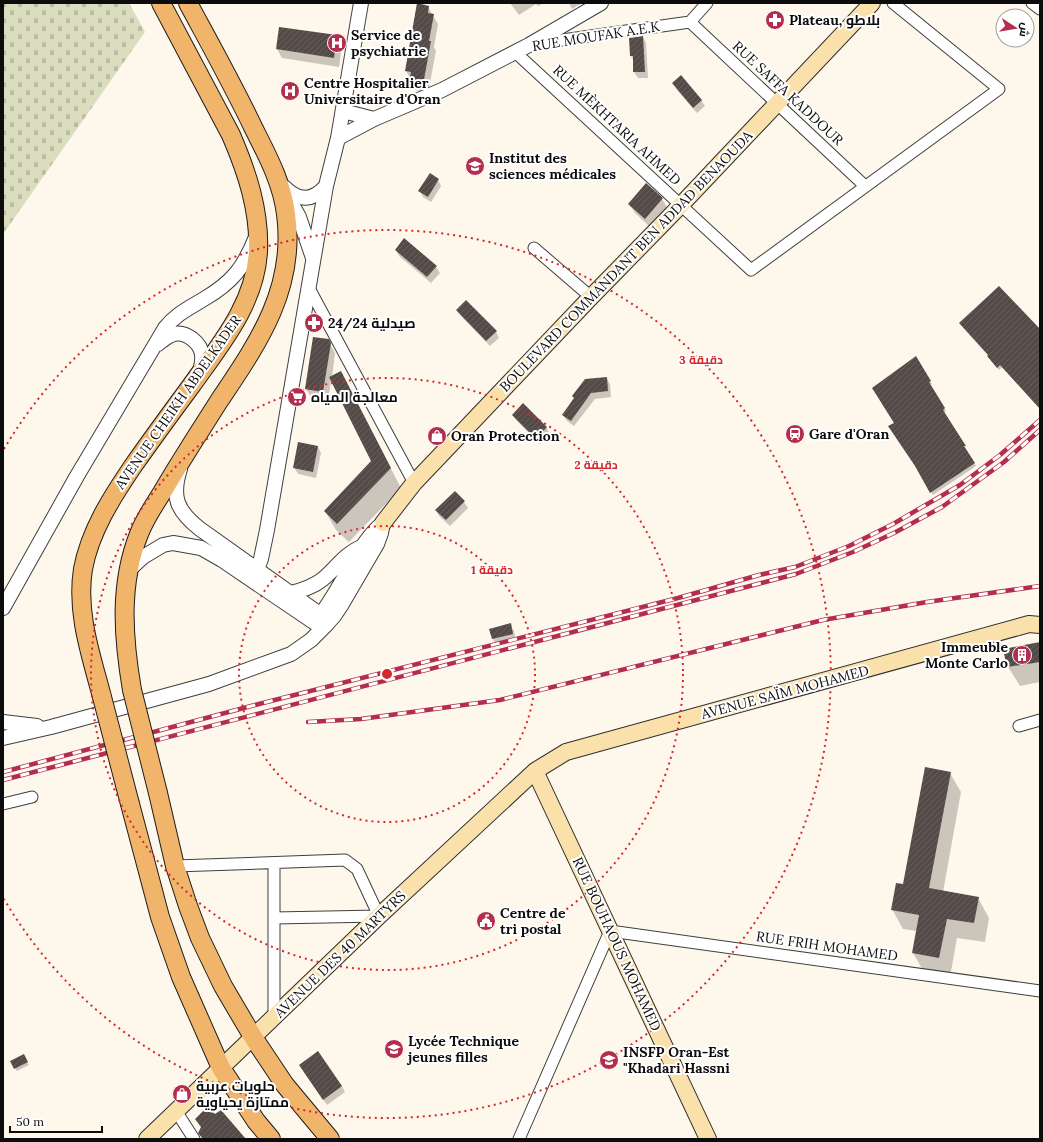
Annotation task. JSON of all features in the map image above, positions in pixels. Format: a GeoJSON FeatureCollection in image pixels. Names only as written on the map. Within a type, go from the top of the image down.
{"type":"FeatureCollection","features":[{"type":"Feature","properties":{"kind":"main road","name":"AVENUE CHEIKH ABDELKADER"},"geometry":{"type":"LineString","coordinates":[[161,3],[231,135],[239,153],[253,197],[258,231],[258,252],[250,292],[233,326],[118,488],[101,519],[90,543],[84,569],[81,594],[83,620],[89,649],[151,885],[165,932],[181,977],[221,1068],[256,1121],[271,1139]]}},
{"type":"Feature","properties":{"kind":"main road","name":"AVENUE CHEIKH ABDELKADER"},"geometry":{"type":"LineString","coordinates":[[188,3],[244,108],[278,180],[283,195],[288,231],[284,275],[272,314],[260,337],[186,452],[149,513],[140,533],[128,571],[125,591],[127,663],[132,690],[175,866],[200,938],[223,986],[253,1037],[285,1085],[330,1139]]}},
{"type":"Feature","properties":{"kind":"main road","name":"BOULEVARD COMMANDANT BEN ADDAD BENAOUDA"},"geometry":{"type":"LineString","coordinates":[[383,523],[414,483],[681,205],[872,3]]}},
{"type":"Feature","properties":{"kind":"main road","name":"AVENUE SAÏM MOHAMED"},"geometry":{"type":"LineString","coordinates":[[536,771],[566,752],[1021,626],[1029,624],[1040,625]]}},
{"type":"Feature","properties":{"kind":"main road","name":"AVENUE DES 40 MARTYRS"},"geometry":{"type":"LineString","coordinates":[[147,1139],[379,916],[536,771]]}},
{"type":"Feature","properties":{"kind":"main road","name":"RUE BOUHAOUS MOHAMED"},"geometry":{"type":"LineString","coordinates":[[536,771],[708,1139]]}},
{"type":"Feature","properties":{"kind":"street"},"geometry":{"type":"LineString","coordinates":[[255,575],[264,543],[326,186],[338,138],[361,3]]}},
{"type":"Feature","properties":{"kind":"street"},"geometry":{"type":"LineString","coordinates":[[529,45],[602,3]]}},
{"type":"Feature","properties":{"kind":"street"},"geometry":{"type":"LineString","coordinates":[[690,22],[707,3]]}},
{"type":"Feature","properties":{"kind":"street"},"geometry":{"type":"LineString","coordinates":[[865,186],[999,89],[893,3]]}},
{"type":"Feature","properties":{"kind":"street"},"geometry":{"type":"LineString","coordinates":[[1032,3],[1040,9]]}},
{"type":"Feature","properties":{"kind":"street","name":"RUE MOUFAK A.E.K"},"geometry":{"type":"LineString","coordinates":[[338,138],[374,119],[442,90],[529,45],[690,22]]}},
{"type":"Feature","properties":{"kind":"street","name":"RUE SAFFA KADDOUR"},"geometry":{"type":"LineString","coordinates":[[690,22],[865,186]]}},
{"type":"Feature","properties":{"kind":"street","name":"RUE MÈKHTARIA AHMED"},"geometry":{"type":"LineString","coordinates":[[515,52],[751,270],[865,186]]}},
{"type":"Feature","properties":{"kind":"street"},"geometry":{"type":"LineString","coordinates":[[343,111],[374,119]]}},
{"type":"Feature","properties":{"kind":"street"},"geometry":{"type":"LineString","coordinates":[[278,180],[292,194],[304,198],[315,196],[326,186]]}},
{"type":"Feature","properties":{"kind":"street"},"geometry":{"type":"LineString","coordinates":[[278,180],[299,217],[314,260]]}},
{"type":"Feature","properties":{"kind":"street"},"geometry":{"type":"LineString","coordinates":[[3,608],[77,476],[165,328],[172,319],[218,290],[237,272],[244,263],[258,231]]}},
{"type":"Feature","properties":{"kind":"street"},"geometry":{"type":"LineString","coordinates":[[534,248],[591,297]]}},
{"type":"Feature","properties":{"kind":"street"},"geometry":{"type":"LineString","coordinates":[[309,288],[414,483]]}},
{"type":"Feature","properties":{"kind":"street"},"geometry":{"type":"LineString","coordinates":[[155,347],[166,337],[176,334],[183,334],[193,339],[202,353],[202,363],[199,374]]}},
{"type":"Feature","properties":{"kind":"street"},"geometry":{"type":"LineString","coordinates":[[186,452],[176,485],[175,496],[178,505],[185,516],[255,575],[321,621]]}},
{"type":"Feature","properties":{"kind":"street","name":"BOULEVARD COMMANDANT BEN ADDAD BENAOUDA"},"geometry":{"type":"LineString","coordinates":[[321,621],[333,597],[363,546],[372,533],[383,523]]}},
{"type":"Feature","properties":{"kind":"street","name":"BOULEVARD COMMANDANT BEN ADDAD BENAOUDA"},"geometry":{"type":"LineString","coordinates":[[3,738],[51,727],[209,684],[276,660],[342,604],[377,544],[383,523]]}},
{"type":"Feature","properties":{"kind":"street"},"geometry":{"type":"LineString","coordinates":[[128,571],[155,549],[163,545],[173,543],[201,548],[255,575],[272,579],[291,593],[321,621]]}},
{"type":"Feature","properties":{"kind":"street"},"geometry":{"type":"LineString","coordinates":[[264,543],[267,550],[268,567],[272,579]]}},
{"type":"Feature","properties":{"kind":"street"},"geometry":{"type":"LineString","coordinates":[[291,593],[306,589],[317,583],[323,579],[346,555],[363,546]]}},
{"type":"Feature","properties":{"kind":"street"},"geometry":{"type":"LineString","coordinates":[[1019,726],[1040,720]]}},
{"type":"Feature","properties":{"kind":"street"},"geometry":{"type":"LineString","coordinates":[[3,722],[19,725],[51,727]]}},
{"type":"Feature","properties":{"kind":"street"},"geometry":{"type":"LineString","coordinates":[[3,804],[32,797]]}},
{"type":"Feature","properties":{"kind":"street"},"geometry":{"type":"LineString","coordinates":[[175,866],[345,860],[357,869],[379,916],[274,918]]}},
{"type":"Feature","properties":{"kind":"street"},"geometry":{"type":"LineString","coordinates":[[274,863],[274,1017]]}},
{"type":"Feature","properties":{"kind":"street"},"geometry":{"type":"LineString","coordinates":[[518,1139],[610,930]]}},
{"type":"Feature","properties":{"kind":"street","name":"RUE FRIH MOHAMED"},"geometry":{"type":"LineString","coordinates":[[610,930],[1040,991]]}},
{"type":"Feature","properties":{"kind":"street"},"geometry":{"type":"LineString","coordinates":[[176,1111],[194,1139]]}},
{"type":"Feature","properties":{"kind":"green space"},"geometry":{"type":"Polygon","coordinates":[[[3,3],[129,3],[145,32],[3,234],[3,3]]]}},
{"type":"Feature","properties":{"kind":"building"},"geometry":{"type":"Polygon","coordinates":[[[417,3],[429,6],[428,13],[434,14],[423,85],[409,82],[411,72],[405,71],[417,3]]]}},
{"type":"Feature","properties":{"kind":"building"},"geometry":{"type":"Polygon","coordinates":[[[279,27],[337,35],[334,58],[276,49],[279,27]]]}},
{"type":"Feature","properties":{"kind":"building"},"geometry":{"type":"Polygon","coordinates":[[[643,36],[645,72],[633,72],[633,56],[630,56],[629,38],[643,36]]]}},
{"type":"Feature","properties":{"kind":"building"},"geometry":{"type":"Polygon","coordinates":[[[681,75],[702,100],[693,108],[672,83],[681,75]]]}},
{"type":"Feature","properties":{"kind":"building"},"geometry":{"type":"Polygon","coordinates":[[[430,173],[439,179],[428,197],[418,191],[430,173]]]}},
{"type":"Feature","properties":{"kind":"building"},"geometry":{"type":"Polygon","coordinates":[[[646,183],[663,198],[645,219],[628,204],[646,183]]]}},
{"type":"Feature","properties":{"kind":"building"},"geometry":{"type":"Polygon","coordinates":[[[404,238],[437,266],[427,277],[395,250],[404,238]]]}},
{"type":"Feature","properties":{"kind":"building"},"geometry":{"type":"Polygon","coordinates":[[[999,286],[1040,329],[1040,409],[1000,365],[997,368],[987,356],[988,355],[959,323],[999,286]]]}},
{"type":"Feature","properties":{"kind":"building"},"geometry":{"type":"Polygon","coordinates":[[[466,300],[497,331],[486,341],[456,310],[466,300]]]}},
{"type":"Feature","properties":{"kind":"building"},"geometry":{"type":"Polygon","coordinates":[[[313,337],[329,339],[331,343],[323,392],[305,389],[313,337]]]}},
{"type":"Feature","properties":{"kind":"building"},"geometry":{"type":"Polygon","coordinates":[[[916,356],[931,381],[929,382],[945,408],[943,410],[975,463],[930,493],[915,466],[888,426],[894,423],[872,388],[916,356]]]}},
{"type":"Feature","properties":{"kind":"building"},"geometry":{"type":"Polygon","coordinates":[[[341,371],[391,468],[337,524],[324,511],[371,461],[329,377],[341,371]]]}},
{"type":"Feature","properties":{"kind":"building"},"geometry":{"type":"Polygon","coordinates":[[[607,377],[608,391],[591,393],[571,421],[562,415],[574,398],[572,396],[585,379],[607,377]]]}},
{"type":"Feature","properties":{"kind":"building"},"geometry":{"type":"Polygon","coordinates":[[[523,403],[547,427],[536,439],[512,415],[523,403]]]}},
{"type":"Feature","properties":{"kind":"building"},"geometry":{"type":"Polygon","coordinates":[[[298,442],[318,446],[313,472],[293,468],[298,442]]]}},
{"type":"Feature","properties":{"kind":"building"},"geometry":{"type":"Polygon","coordinates":[[[455,491],[465,501],[446,520],[435,510],[455,491]]]}},
{"type":"Feature","properties":{"kind":"building"},"geometry":{"type":"Polygon","coordinates":[[[511,623],[513,634],[492,639],[489,629],[511,623]]]}},
{"type":"Feature","properties":{"kind":"building","name":"Immeuble Monte Carlo"},"geometry":{"type":"Polygon","coordinates":[[[1040,642],[1040,662],[1007,667],[1003,649],[1040,642]]]}},
{"type":"Feature","properties":{"kind":"building"},"geometry":{"type":"Polygon","coordinates":[[[925,767],[951,772],[929,888],[979,897],[974,923],[947,919],[939,958],[912,953],[919,915],[891,910],[896,883],[903,884],[925,767]]]}},
{"type":"Feature","properties":{"kind":"building"},"geometry":{"type":"Polygon","coordinates":[[[318,1051],[342,1086],[323,1100],[299,1065],[318,1051]]]}},
{"type":"Feature","properties":{"kind":"building"},"geometry":{"type":"Polygon","coordinates":[[[24,1054],[28,1062],[14,1069],[10,1061],[24,1054]]]}},
{"type":"Feature","properties":{"kind":"building"},"geometry":{"type":"Polygon","coordinates":[[[207,1107],[215,1114],[221,1110],[246,1139],[203,1139],[198,1133],[201,1127],[195,1119],[207,1107]]]}},
{"type":"Feature","properties":{"kind":"railway"},"geometry":{"type":"LineString","coordinates":[[3,772],[255,705],[795,567],[849,546],[893,524],[960,485],[1000,455],[1040,420]]}},
{"type":"Feature","properties":{"kind":"railway"},"geometry":{"type":"LineString","coordinates":[[3,780],[796,574],[853,552],[894,533],[942,507],[1004,462],[1040,430]]}},
{"type":"Feature","properties":{"kind":"railway"},"geometry":{"type":"LineString","coordinates":[[308,722],[361,719],[500,700],[823,620],[927,602],[1040,586]]}},
{"type":"Feature","properties":{"kind":"place","name":"Plateau, بلاطو"},"geometry":{"type":"Point","coordinates":[775,20]}},
{"type":"Feature","properties":{"kind":"place","name":"Service de psychiatrie"},"geometry":{"type":"Point","coordinates":[337,43]}},
{"type":"Feature","properties":{"kind":"place","name":"Centre Hospitalier Universitaire d'Oran"},"geometry":{"type":"Point","coordinates":[290,91]}},
{"type":"Feature","properties":{"kind":"place","name":"Institut des sciences médicales"},"geometry":{"type":"Point","coordinates":[475,166]}},
{"type":"Feature","properties":{"kind":"place","name":"صيدلية 24/24"},"geometry":{"type":"Point","coordinates":[314,323]}},
{"type":"Feature","properties":{"kind":"place","name":"معالجة المياه"},"geometry":{"type":"Point","coordinates":[297,397]}},
{"type":"Feature","properties":{"kind":"place","name":"Gare d'Oran"},"geometry":{"type":"Point","coordinates":[795,434]}},
{"type":"Feature","properties":{"kind":"place","name":"Oran Protection"},"geometry":{"type":"Point","coordinates":[437,436]}},
{"type":"Feature","properties":{"kind":"place","name":"Immeuble Monte Carlo"},"geometry":{"type":"Point","coordinates":[1022,655]}},
{"type":"Feature","properties":{"kind":"place","name":"Centre de tri postal"},"geometry":{"type":"Point","coordinates":[486,921]}},
{"type":"Feature","properties":{"kind":"place","name":"Lycée Technique jeunes filles"},"geometry":{"type":"Point","coordinates":[394,1049]}},
{"type":"Feature","properties":{"kind":"place","name":"INSFP Oran-Est \"Khadari Hassni"},"geometry":{"type":"Point","coordinates":[609,1060]}},
{"type":"Feature","properties":{"kind":"place","name":"حلويات عربية ممتازة يحياوية"},"geometry":{"type":"Point","coordinates":[182,1094]}}]}
